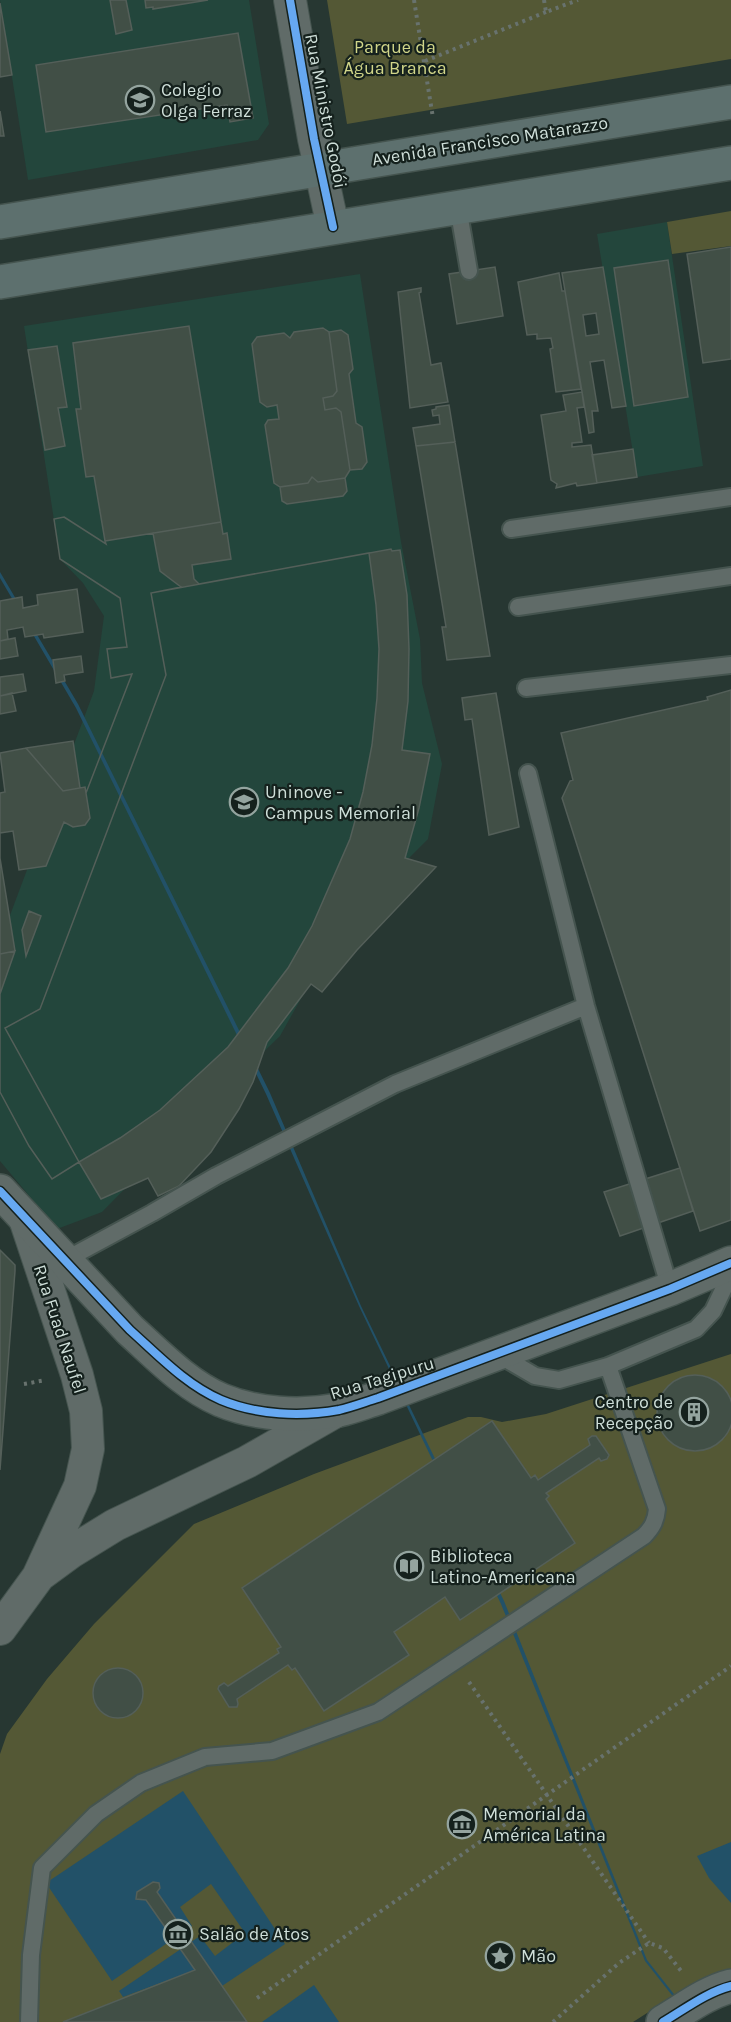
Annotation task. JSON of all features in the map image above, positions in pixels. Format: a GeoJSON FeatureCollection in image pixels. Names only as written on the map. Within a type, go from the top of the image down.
{"type":"FeatureCollection","features":[{"type":"Feature","properties":{"kind":"main road","name":"Avenida Francisco Matarazzo"},"geometry":{"type":"LineString","coordinates":[[0,222],[731,102]]}},
{"type":"Feature","properties":{"kind":"main road"},"geometry":{"type":"LineString","coordinates":[[0,282],[731,163]]}},
{"type":"Feature","properties":{"kind":"street","name":"Rua Ministro Godói"},"geometry":{"type":"LineString","coordinates":[[290,0],[314,139],[333,227]]}},
{"type":"Feature","properties":{"kind":"street","name":"Rua Tagipuru"},"geometry":{"type":"LineString","coordinates":[[0,1191],[153,1352],[185,1378],[221,1400],[263,1412],[301,1414],[338,1410],[388,1395],[670,1289],[731,1263]]}},
{"type":"Feature","properties":{"kind":"street","name":"Rua Fuad Naufel"},"geometry":{"type":"LineString","coordinates":[[0,1629],[38,1577],[80,1485],[88,1449],[86,1411],[77,1375],[24,1216]]}},
{"type":"Feature","properties":{"kind":"street","name":"Rua Fuad Naufel"},"geometry":{"type":"LineString","coordinates":[[38,1577],[71,1552],[115,1525],[247,1462],[338,1410]]}},
{"type":"Feature","properties":{"kind":"street"},"geometry":{"type":"LineString","coordinates":[[663,2022],[715,1999]]}},
{"type":"Feature","properties":{"kind":"lane"},"geometry":{"type":"LineString","coordinates":[[458,207],[469,271]]}},
{"type":"Feature","properties":{"kind":"lane"},"geometry":{"type":"LineString","coordinates":[[511,530],[730,496]]}},
{"type":"Feature","properties":{"kind":"lane"},"geometry":{"type":"LineString","coordinates":[[518,607],[731,576]]}},
{"type":"Feature","properties":{"kind":"lane"},"geometry":{"type":"LineString","coordinates":[[526,688],[731,665]]}},
{"type":"Feature","properties":{"kind":"lane"},"geometry":{"type":"LineString","coordinates":[[528,773],[586,1006],[670,1289]]}},
{"type":"Feature","properties":{"kind":"lane"},"geometry":{"type":"LineString","coordinates":[[65,1260],[152,1214],[225,1171],[395,1084],[586,1006]]}},
{"type":"Feature","properties":{"kind":"lane"},"geometry":{"type":"LineString","coordinates":[[497,1354],[535,1377],[559,1380],[608,1366],[696,1329],[713,1311],[731,1273]]}},
{"type":"Feature","properties":{"kind":"lane"},"geometry":{"type":"LineString","coordinates":[[29,2022],[31,1955],[42,1868],[96,1814],[141,1783],[205,1757],[272,1752],[378,1712],[644,1536],[656,1519],[657,1509],[608,1366]]}},
{"type":"Feature","properties":{"kind":"path"},"geometry":{"type":"LineString","coordinates":[[414,0],[434,125]]}},
{"type":"Feature","properties":{"kind":"path"},"geometry":{"type":"LineString","coordinates":[[544,0],[546,12]]}},
{"type":"Feature","properties":{"kind":"path"},"geometry":{"type":"LineString","coordinates":[[425,61],[578,0]]}},
{"type":"Feature","properties":{"kind":"path"},"geometry":{"type":"LineString","coordinates":[[455,1661],[649,1943],[663,1948],[691,1985],[715,1999]]}},
{"type":"Feature","properties":{"kind":"path"},"geometry":{"type":"LineString","coordinates":[[257,1998],[731,1666]]}},
{"type":"Feature","properties":{"kind":"path"},"geometry":{"type":"LineString","coordinates":[[553,2022],[619,1963],[649,1943]]}},
{"type":"Feature","properties":{"kind":"shaded area","name":"Colegio Olga Ferraz"},"geometry":{"type":"Polygon","coordinates":[[[0,0],[249,0],[269,124],[258,140],[28,180],[0,0]]]}},
{"type":"Feature","properties":{"kind":"shaded area"},"geometry":{"type":"Polygon","coordinates":[[[667,222],[703,466],[637,477],[597,234],[667,222]]]}},
{"type":"Feature","properties":{"kind":"shaded area","name":"Uninove - Campus Memorial"},"geometry":{"type":"Polygon","coordinates":[[[360,274],[401,542],[420,639],[422,683],[442,764],[428,839],[388,879],[322,961],[280,1036],[102,1212],[57,1229],[0,1161],[0,942],[94,691],[104,616],[83,583],[60,559],[24,326],[360,274]]]}},
{"type":"Feature","properties":{"kind":"green space","name":"Parque da Água Branca"},"geometry":{"type":"Polygon","coordinates":[[[327,0],[731,0],[731,59],[347,124],[327,0]]]}},
{"type":"Feature","properties":{"kind":"green space"},"geometry":{"type":"Polygon","coordinates":[[[731,211],[731,246],[672,254],[667,222],[731,211]]]}},
{"type":"Feature","properties":{"kind":"green space","name":"Memorial da América Latina"},"geometry":{"type":"Polygon","coordinates":[[[731,1354],[731,1971],[691,1985],[633,2022],[0,2022],[0,1754],[7,1734],[47,1679],[94,1624],[194,1524],[314,1474],[468,1417],[481,1417],[502,1422],[546,1414],[731,1354]]]}},
{"type":"Feature","properties":{"kind":"water"},"geometry":{"type":"Polygon","coordinates":[[[0,572],[78,704],[270,1093],[361,1306],[504,1601],[647,1960],[696,2022],[693,2022],[645,1961],[501,1604],[359,1306],[266,1094],[76,708],[0,578],[0,572]]]}},
{"type":"Feature","properties":{"kind":"water"},"geometry":{"type":"Polygon","coordinates":[[[183,1791],[285,1944],[222,1986],[195,1970],[123,1997],[119,1991],[200,1936],[215,1956],[245,1933],[211,1884],[180,1907],[192,1926],[112,1981],[46,1883],[183,1791]]]}},
{"type":"Feature","properties":{"kind":"water"},"geometry":{"type":"Polygon","coordinates":[[[731,1842],[731,1903],[709,1878],[697,1856],[731,1842]]]}},
{"type":"Feature","properties":{"kind":"water"},"geometry":{"type":"Polygon","coordinates":[[[314,1985],[339,2022],[262,2022],[314,1985]]]}},
{"type":"Feature","properties":{"kind":"building"},"geometry":{"type":"Polygon","coordinates":[[[110,0],[126,0],[132,30],[116,34],[110,0]]]}},
{"type":"Feature","properties":{"kind":"building"},"geometry":{"type":"Polygon","coordinates":[[[145,0],[208,0],[153,9],[153,7],[146,8],[145,0]]]}},
{"type":"Feature","properties":{"kind":"building"},"geometry":{"type":"Polygon","coordinates":[[[0,3],[12,75],[0,77],[0,3]]]}},
{"type":"Feature","properties":{"kind":"building"},"geometry":{"type":"Polygon","coordinates":[[[238,33],[253,118],[230,122],[227,105],[46,132],[36,65],[238,33]]]}},
{"type":"Feature","properties":{"kind":"building"},"geometry":{"type":"Polygon","coordinates":[[[0,111],[4,136],[0,136],[0,111]]]}},
{"type":"Feature","properties":{"kind":"building"},"geometry":{"type":"Polygon","coordinates":[[[731,247],[731,359],[703,363],[687,254],[731,247]]]}},
{"type":"Feature","properties":{"kind":"building"},"geometry":{"type":"Polygon","coordinates":[[[668,260],[688,397],[634,406],[614,268],[668,260]]]}},
{"type":"Feature","properties":{"kind":"building"},"geometry":{"type":"Polygon","coordinates":[[[495,267],[503,316],[457,324],[449,274],[495,267]]]}},
{"type":"Feature","properties":{"kind":"building"},"geometry":{"type":"Polygon","coordinates":[[[603,267],[626,406],[612,408],[604,360],[590,362],[598,411],[592,411],[594,432],[589,433],[562,273],[603,267]],[[596,313],[583,315],[586,336],[599,334],[596,313]]]}},
{"type":"Feature","properties":{"kind":"building"},"geometry":{"type":"Polygon","coordinates":[[[559,273],[562,291],[565,291],[581,389],[556,392],[550,349],[553,348],[551,338],[537,339],[537,334],[527,335],[518,282],[559,273]]]}},
{"type":"Feature","properties":{"kind":"building"},"geometry":{"type":"Polygon","coordinates":[[[421,288],[419,293],[431,365],[441,363],[448,402],[410,408],[398,292],[421,288]]]}},
{"type":"Feature","properties":{"kind":"building"},"geometry":{"type":"Polygon","coordinates":[[[189,326],[221,522],[105,541],[94,476],[86,477],[76,409],[81,409],[73,343],[189,326]]]}},
{"type":"Feature","properties":{"kind":"building"},"geometry":{"type":"Polygon","coordinates":[[[323,328],[329,332],[337,391],[333,396],[323,398],[325,410],[336,408],[341,412],[350,470],[345,478],[318,482],[312,477],[308,483],[280,487],[274,483],[265,425],[268,420],[279,419],[277,405],[267,407],[260,402],[252,344],[257,337],[284,333],[290,338],[294,332],[323,328]]]}},
{"type":"Feature","properties":{"kind":"building"},"geometry":{"type":"Polygon","coordinates":[[[341,330],[348,335],[353,369],[349,374],[356,423],[362,427],[367,462],[362,469],[350,470],[341,412],[336,408],[325,410],[323,398],[333,396],[337,391],[329,332],[341,330]]]}},
{"type":"Feature","properties":{"kind":"building"},"geometry":{"type":"Polygon","coordinates":[[[57,346],[67,407],[58,408],[65,446],[45,450],[28,350],[57,346]]]}},
{"type":"Feature","properties":{"kind":"building"},"geometry":{"type":"Polygon","coordinates":[[[582,392],[584,407],[577,408],[582,442],[572,443],[572,447],[591,445],[597,483],[577,486],[576,483],[556,488],[557,484],[551,480],[541,415],[566,411],[563,395],[582,392]]]}},
{"type":"Feature","properties":{"kind":"building"},"geometry":{"type":"Polygon","coordinates":[[[449,405],[455,442],[416,446],[413,428],[440,424],[439,415],[433,416],[432,410],[449,405]]]}},
{"type":"Feature","properties":{"kind":"building"},"geometry":{"type":"Polygon","coordinates":[[[455,442],[490,656],[447,660],[442,627],[446,627],[416,446],[455,442]]]}},
{"type":"Feature","properties":{"kind":"building"},"geometry":{"type":"Polygon","coordinates":[[[633,449],[637,477],[597,483],[592,455],[633,449]]]}},
{"type":"Feature","properties":{"kind":"building"},"geometry":{"type":"Polygon","coordinates":[[[312,477],[318,482],[345,478],[347,491],[343,496],[287,504],[282,501],[280,487],[308,483],[312,477]]]}},
{"type":"Feature","properties":{"kind":"building"},"geometry":{"type":"Polygon","coordinates":[[[64,517],[106,544],[105,541],[153,533],[160,571],[181,587],[151,593],[166,675],[40,1009],[5,1028],[79,1162],[52,1179],[29,1146],[0,1092],[0,994],[15,951],[0,858],[0,833],[13,831],[19,870],[46,866],[64,822],[73,827],[85,825],[90,818],[86,793],[132,674],[111,678],[107,649],[127,647],[120,598],[60,559],[54,519],[64,517]],[[29,911],[22,930],[26,956],[41,916],[29,911]]]}},
{"type":"Feature","properties":{"kind":"building","name":"Uninove - Campus Memorial"},"geometry":{"type":"Polygon","coordinates":[[[64,517],[106,544],[105,541],[221,522],[223,534],[227,533],[231,559],[192,565],[194,579],[199,584],[391,549],[392,551],[400,550],[407,595],[409,649],[408,701],[402,750],[430,754],[419,808],[405,858],[436,867],[357,950],[322,992],[311,984],[267,1042],[253,1082],[239,1109],[211,1152],[179,1186],[158,1196],[148,1178],[101,1199],[79,1162],[52,1179],[29,1146],[0,1092],[0,994],[15,951],[0,858],[0,833],[13,831],[19,870],[46,866],[64,822],[73,827],[85,825],[90,818],[86,793],[132,674],[111,678],[107,649],[127,647],[120,598],[60,559],[54,519],[64,517]]]}},
{"type":"Feature","properties":{"kind":"building"},"geometry":{"type":"Polygon","coordinates":[[[369,553],[379,649],[372,745],[363,792],[350,839],[312,926],[288,968],[228,1047],[160,1110],[120,1138],[79,1162],[5,1028],[40,1009],[166,675],[151,593],[369,553]]]}},
{"type":"Feature","properties":{"kind":"building"},"geometry":{"type":"Polygon","coordinates":[[[77,589],[83,632],[44,638],[43,634],[25,637],[23,627],[7,630],[8,639],[0,641],[0,601],[22,597],[23,608],[38,605],[37,595],[77,589]]]}},
{"type":"Feature","properties":{"kind":"building"},"geometry":{"type":"Polygon","coordinates":[[[15,638],[18,656],[0,659],[0,641],[15,638]]]}},
{"type":"Feature","properties":{"kind":"building"},"geometry":{"type":"Polygon","coordinates":[[[81,656],[83,672],[64,675],[65,681],[56,683],[53,660],[81,656]]]}},
{"type":"Feature","properties":{"kind":"building"},"geometry":{"type":"Polygon","coordinates":[[[23,674],[26,691],[0,696],[0,677],[23,674]]]}},
{"type":"Feature","properties":{"kind":"building"},"geometry":{"type":"Polygon","coordinates":[[[731,690],[731,1220],[700,1231],[562,798],[570,781],[573,780],[561,733],[708,700],[707,697],[731,690]]]}},
{"type":"Feature","properties":{"kind":"building"},"geometry":{"type":"Polygon","coordinates":[[[12,693],[16,711],[0,714],[0,696],[12,693]]]}},
{"type":"Feature","properties":{"kind":"building"},"geometry":{"type":"Polygon","coordinates":[[[496,693],[519,827],[489,835],[472,719],[465,720],[462,698],[496,693]]]}},
{"type":"Feature","properties":{"kind":"building"},"geometry":{"type":"Polygon","coordinates":[[[73,741],[80,788],[63,791],[26,748],[73,741]]]}},
{"type":"Feature","properties":{"kind":"building"},"geometry":{"type":"Polygon","coordinates":[[[26,748],[63,791],[85,787],[90,818],[85,825],[73,827],[64,822],[46,866],[19,870],[13,831],[0,833],[0,793],[5,792],[0,753],[26,748]]]}},
{"type":"Feature","properties":{"kind":"building"},"geometry":{"type":"Polygon","coordinates":[[[0,858],[15,951],[0,954],[0,858]]]}},
{"type":"Feature","properties":{"kind":"building"},"geometry":{"type":"Polygon","coordinates":[[[15,951],[0,994],[0,954],[15,951]]]}},
{"type":"Feature","properties":{"kind":"building"},"geometry":{"type":"Polygon","coordinates":[[[680,1168],[693,1211],[620,1236],[604,1192],[680,1168]]]}},
{"type":"Feature","properties":{"kind":"building"},"geometry":{"type":"Polygon","coordinates":[[[0,1250],[15,1265],[15,1271],[0,1470],[0,1250]]]}},
{"type":"Feature","properties":{"kind":"building","name":"Centro de Recepção"},"geometry":{"type":"Polygon","coordinates":[[[695,1375],[709,1378],[722,1386],[730,1399],[733,1413],[730,1427],[722,1440],[709,1448],[695,1451],[681,1448],[668,1440],[660,1427],[657,1413],[660,1399],[668,1386],[681,1378],[695,1375]]]}},
{"type":"Feature","properties":{"kind":"building","name":"Biblioteca Latino-Americana"},"geometry":{"type":"Polygon","coordinates":[[[492,1421],[531,1478],[535,1475],[538,1480],[590,1445],[588,1439],[592,1436],[596,1436],[609,1455],[607,1459],[601,1461],[599,1458],[546,1493],[549,1496],[546,1499],[575,1543],[460,1620],[445,1597],[394,1632],[409,1655],[324,1711],[295,1668],[292,1670],[288,1665],[237,1699],[237,1707],[229,1707],[218,1689],[219,1686],[224,1683],[228,1686],[279,1653],[277,1649],[281,1647],[242,1588],[492,1421]]]}},
{"type":"Feature","properties":{"kind":"building"},"geometry":{"type":"Polygon","coordinates":[[[113,1668],[123,1668],[136,1675],[143,1688],[143,1698],[136,1711],[123,1718],[113,1718],[104,1714],[97,1707],[93,1698],[93,1688],[97,1679],[104,1672],[113,1668]]]}},
{"type":"Feature","properties":{"kind":"building","name":"Salão de Atos"},"geometry":{"type":"Polygon","coordinates":[[[153,1882],[159,1883],[160,1888],[157,1892],[247,2022],[63,2022],[195,1970],[146,1900],[136,1899],[137,1892],[153,1882]]]}},
{"type":"Feature","properties":{"kind":"cycle path"},"geometry":{"type":"LineString","coordinates":[[290,0],[314,139],[333,227]]}},
{"type":"Feature","properties":{"kind":"cycle path"},"geometry":{"type":"LineString","coordinates":[[0,1191],[130,1330],[184,1378],[221,1400],[264,1412],[310,1414],[339,1410],[378,1398],[670,1289],[731,1263]]}},
{"type":"Feature","properties":{"kind":"cycle path"},"geometry":{"type":"LineString","coordinates":[[663,2022],[705,1997],[731,1986]]}},
{"type":"Feature","properties":{"kind":"place","name":"Colegio Olga Ferraz"},"geometry":{"type":"Point","coordinates":[140,100]}},
{"type":"Feature","properties":{"kind":"place","name":"Uninove - Campus Memorial"},"geometry":{"type":"Point","coordinates":[244,802]}},
{"type":"Feature","properties":{"kind":"place","name":"Centro de Recepção"},"geometry":{"type":"Point","coordinates":[694,1412]}},
{"type":"Feature","properties":{"kind":"place","name":"Biblioteca Latino-Americana"},"geometry":{"type":"Point","coordinates":[409,1566]}},
{"type":"Feature","properties":{"kind":"place","name":"Memorial da América Latina"},"geometry":{"type":"Point","coordinates":[462,1824]}},
{"type":"Feature","properties":{"kind":"place","name":"Salão de Atos"},"geometry":{"type":"Point","coordinates":[178,1934]}},
{"type":"Feature","properties":{"kind":"place","name":"Mão"},"geometry":{"type":"Point","coordinates":[500,1956]}}]}
